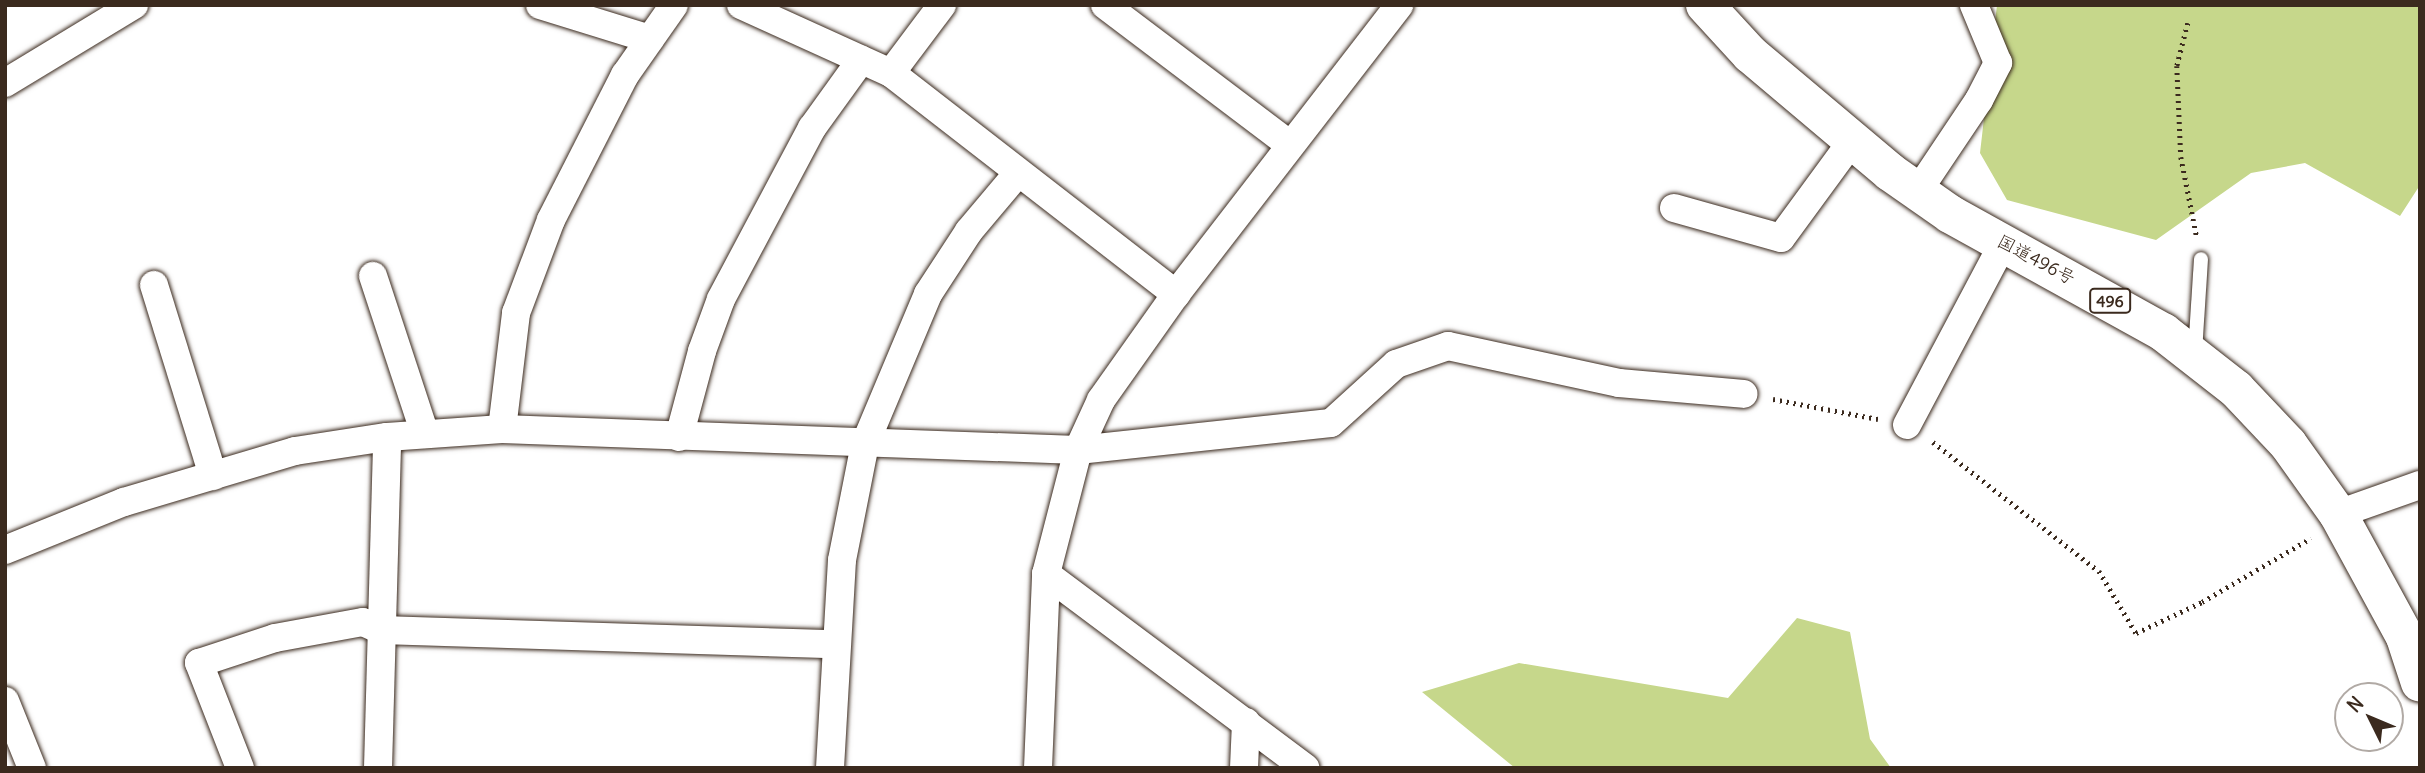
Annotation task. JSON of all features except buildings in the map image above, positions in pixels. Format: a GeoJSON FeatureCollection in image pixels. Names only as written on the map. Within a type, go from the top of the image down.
{"type":"FeatureCollection","features":[{"type":"Feature","properties":{"kind":"highway","name":"国道496号"},"geometry":{"type":"LineString","coordinates":[[1705,5],[1750,54],[1852,141],[1918,191],[2195,354],[2288,444],[2338,514],[2405,637],[2420,683]]}},
{"type":"Feature","properties":{"kind":"street"},"geometry":{"type":"LineString","coordinates":[[5,83],[134,5]]}},
{"type":"Feature","properties":{"kind":"street"},"geometry":{"type":"LineString","coordinates":[[540,5],[650,39]]}},
{"type":"Feature","properties":{"kind":"street"},"geometry":{"type":"LineString","coordinates":[[502,429],[520,301],[551,220],[625,75],[674,5]]}},
{"type":"Feature","properties":{"kind":"street"},"geometry":{"type":"LineString","coordinates":[[741,5],[891,74],[1017,174],[1176,294]]}},
{"type":"Feature","properties":{"kind":"street"},"geometry":{"type":"LineString","coordinates":[[891,74],[942,5]]}},
{"type":"Feature","properties":{"kind":"street"},"geometry":{"type":"LineString","coordinates":[[1105,5],[1289,144]]}},
{"type":"Feature","properties":{"kind":"street"},"geometry":{"type":"LineString","coordinates":[[1038,768],[1046,575],[1078,450],[1101,400],[1176,294],[1289,144],[1399,5]]}},
{"type":"Feature","properties":{"kind":"street"},"geometry":{"type":"LineString","coordinates":[[1918,191],[1979,100],[1997,63],[1974,5]]}},
{"type":"Feature","properties":{"kind":"street"},"geometry":{"type":"LineString","coordinates":[[679,437],[702,351],[727,287],[812,128],[861,60]]}},
{"type":"Feature","properties":{"kind":"street"},"geometry":{"type":"LineString","coordinates":[[1674,208],[1781,238],[1852,141]]}},
{"type":"Feature","properties":{"kind":"street"},"geometry":{"type":"LineString","coordinates":[[830,768],[834,644],[842,560],[865,444],[928,294],[969,230],[1017,174]]}},
{"type":"Feature","properties":{"kind":"street"},"geometry":{"type":"LineString","coordinates":[[1908,425],[2004,242]]}},
{"type":"Feature","properties":{"kind":"street"},"geometry":{"type":"LineString","coordinates":[[373,276],[425,434]]}},
{"type":"Feature","properties":{"kind":"street"},"geometry":{"type":"LineString","coordinates":[[154,285],[213,475]]}},
{"type":"Feature","properties":{"kind":"street"},"geometry":{"type":"LineString","coordinates":[[5,550],[124,502],[213,475],[295,451],[387,437],[502,429],[1078,450],[1331,423],[1396,364],[1448,346],[1619,383],[1744,394]]}},
{"type":"Feature","properties":{"kind":"street"},"geometry":{"type":"LineString","coordinates":[[378,768],[387,437]]}},
{"type":"Feature","properties":{"kind":"street"},"geometry":{"type":"LineString","coordinates":[[2338,514],[2420,485]]}},
{"type":"Feature","properties":{"kind":"street"},"geometry":{"type":"LineString","coordinates":[[1046,575],[1305,768]]}},
{"type":"Feature","properties":{"kind":"street"},"geometry":{"type":"LineString","coordinates":[[240,768],[199,663],[275,638],[363,622],[381,630],[834,644]]}},
{"type":"Feature","properties":{"kind":"street"},"geometry":{"type":"LineString","coordinates":[[5,701],[32,768]]}},
{"type":"Feature","properties":{"kind":"street"},"geometry":{"type":"LineString","coordinates":[[1244,768],[1246,722]]}},
{"type":"Feature","properties":{"kind":"lane"},"geometry":{"type":"LineString","coordinates":[[2195,354],[2201,259]]}},
{"type":"Feature","properties":{"kind":"path"},"geometry":{"type":"LineString","coordinates":[[2188,23],[2176,66],[2181,157],[2201,259]]}},
{"type":"Feature","properties":{"kind":"path"},"geometry":{"type":"LineString","coordinates":[[1744,394],[1908,425],[2070,545],[2099,571],[2136,633],[2202,603],[2303,545],[2338,514]]}},
{"type":"Feature","properties":{"kind":"green space"},"geometry":{"type":"Polygon","coordinates":[[[1997,5],[2420,5],[2420,185],[2400,216],[2305,163],[2251,173],[2156,240],[2007,200],[1980,153],[1997,5]]]}},
{"type":"Feature","properties":{"kind":"green space"},"geometry":{"type":"Polygon","coordinates":[[[1797,618],[1850,632],[1870,739],[1891,768],[1515,768],[1422,692],[1519,663],[1728,698],[1797,618]]]}}]}
